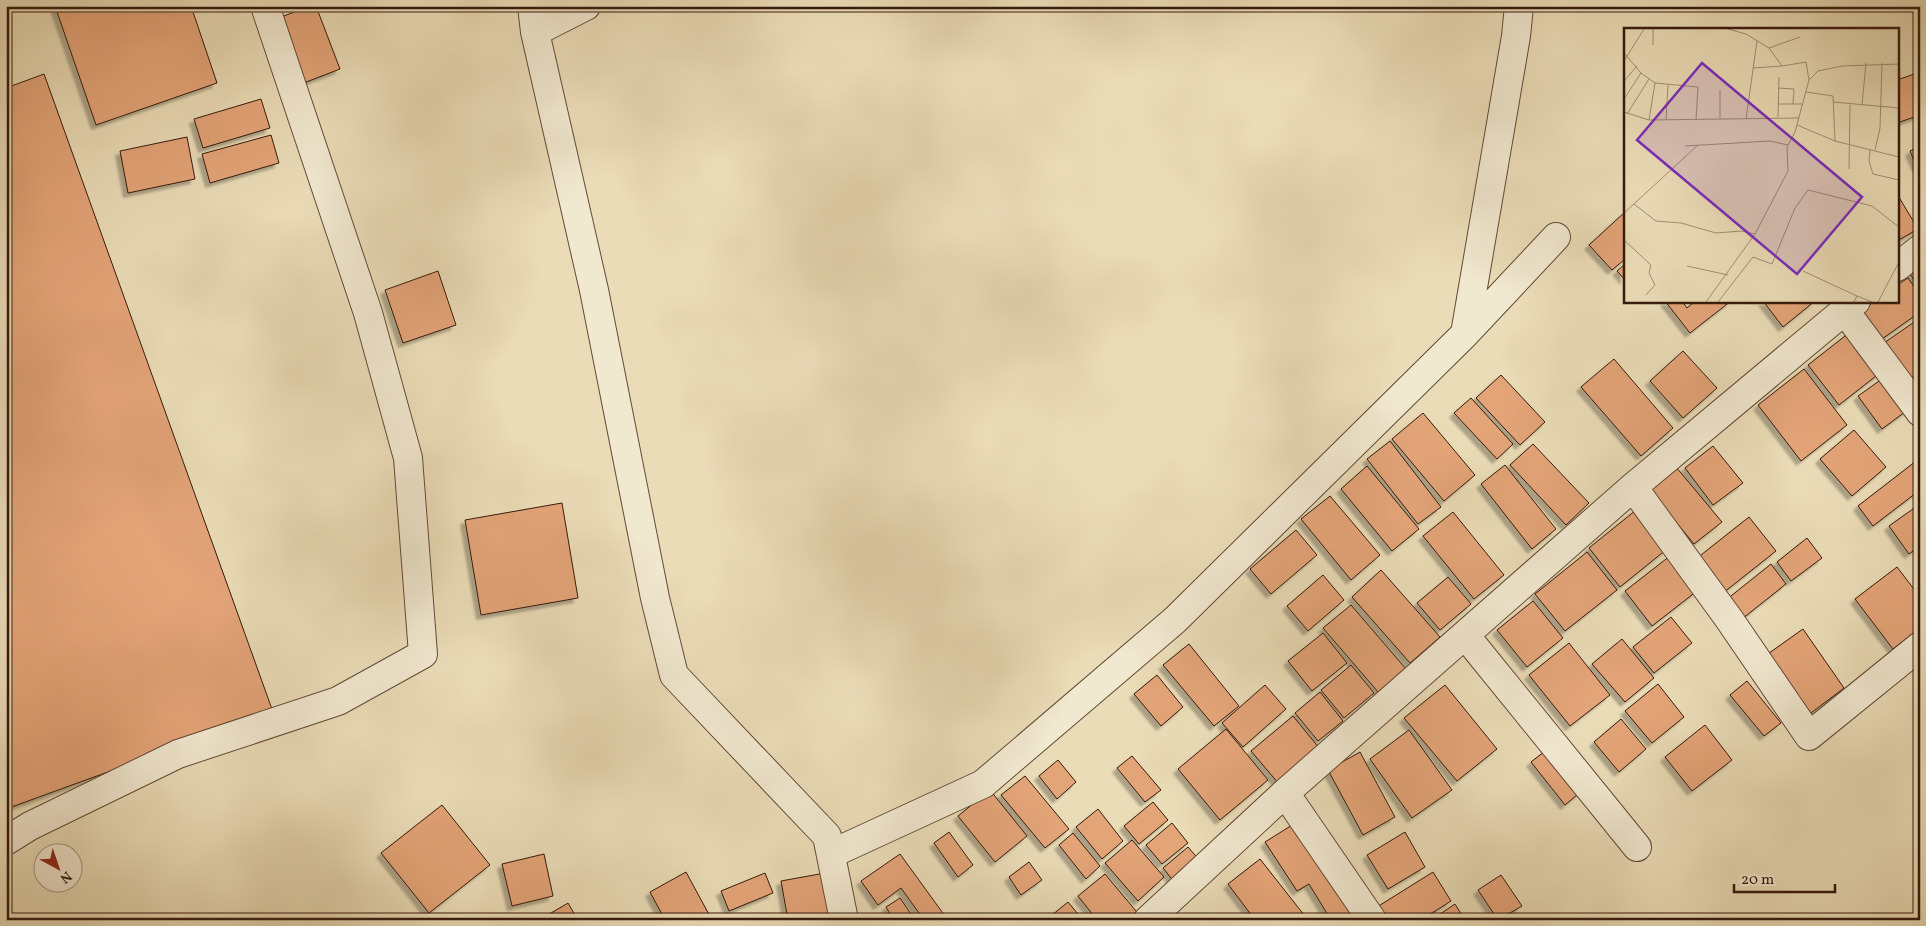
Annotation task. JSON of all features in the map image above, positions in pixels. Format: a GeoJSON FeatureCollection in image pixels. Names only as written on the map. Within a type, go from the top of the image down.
{"type":"FeatureCollection","features":[{"type":"Feature","properties":{"kind":"street"},"geometry":{"type":"LineString","coordinates":[[6,841],[30,826],[178,754],[338,701],[423,654],[408,458],[368,313],[265,6]]}},
{"type":"Feature","properties":{"kind":"street"},"geometry":{"type":"LineString","coordinates":[[586,6],[534,19],[594,290],[655,598],[674,675],[827,836],[844,920]]}},
{"type":"Feature","properties":{"kind":"street"},"geometry":{"type":"LineString","coordinates":[[1466,334],[1520,6]]}},
{"type":"Feature","properties":{"kind":"street"},"geometry":{"type":"LineString","coordinates":[[831,854],[983,784],[1175,620],[1466,334],[1556,238]]}},
{"type":"Feature","properties":{"kind":"street"},"geometry":{"type":"LineString","coordinates":[[1898,266],[1920,249]]}},
{"type":"Feature","properties":{"kind":"street"},"geometry":{"type":"LineString","coordinates":[[1148,920],[1286,793],[1633,487],[1851,306],[1920,412]]}},
{"type":"Feature","properties":{"kind":"street"},"geometry":{"type":"LineString","coordinates":[[1633,487],[1729,619],[1809,736],[1920,646]]}},
{"type":"Feature","properties":{"kind":"street"},"geometry":{"type":"LineString","coordinates":[[1465,636],[1637,848]]}},
{"type":"Feature","properties":{"kind":"street"},"geometry":{"type":"LineString","coordinates":[[1286,793],[1372,920]]}},
{"type":"Feature","properties":{"kind":"building"},"geometry":{"type":"Polygon","coordinates":[[[55,6],[191,6],[217,83],[96,125],[55,6]]]}},
{"type":"Feature","properties":{"kind":"building"},"geometry":{"type":"Polygon","coordinates":[[[310,6],[316,6],[340,69],[301,84],[276,19],[310,6]]]}},
{"type":"Feature","properties":{"kind":"building"},"geometry":{"type":"Polygon","coordinates":[[[1920,72],[1920,115],[1898,123],[1898,80],[1920,72]]]}},
{"type":"Feature","properties":{"kind":"building"},"geometry":{"type":"Polygon","coordinates":[[[44,74],[273,712],[6,809],[6,88],[44,74]]]}},
{"type":"Feature","properties":{"kind":"building"},"geometry":{"type":"Polygon","coordinates":[[[261,99],[270,128],[203,148],[194,119],[261,99]]]}},
{"type":"Feature","properties":{"kind":"building"},"geometry":{"type":"Polygon","coordinates":[[[271,135],[279,163],[210,183],[202,154],[271,135]]]}},
{"type":"Feature","properties":{"kind":"building"},"geometry":{"type":"Polygon","coordinates":[[[187,137],[195,179],[128,193],[120,151],[187,137]]]}},
{"type":"Feature","properties":{"kind":"building"},"geometry":{"type":"Polygon","coordinates":[[[1920,146],[1920,165],[1917,167],[1910,151],[1920,146]]]}},
{"type":"Feature","properties":{"kind":"building"},"geometry":{"type":"Polygon","coordinates":[[[1898,196],[1918,229],[1898,240],[1898,196]]]}},
{"type":"Feature","properties":{"kind":"building"},"geometry":{"type":"Polygon","coordinates":[[[1624,213],[1624,260],[1612,270],[1589,245],[1624,213]]]}},
{"type":"Feature","properties":{"kind":"building"},"geometry":{"type":"Polygon","coordinates":[[[1624,265],[1624,279],[1617,271],[1624,265]]]}},
{"type":"Feature","properties":{"kind":"building"},"geometry":{"type":"Polygon","coordinates":[[[1920,268],[1920,288],[1910,274],[1920,268]]]}},
{"type":"Feature","properties":{"kind":"building"},"geometry":{"type":"Polygon","coordinates":[[[438,271],[456,325],[403,343],[385,290],[438,271]]]}},
{"type":"Feature","properties":{"kind":"building"},"geometry":{"type":"Polygon","coordinates":[[[1908,278],[1920,295],[1920,312],[1875,344],[1854,316],[1874,302],[1898,302],[1898,284],[1908,278]]]}},
{"type":"Feature","properties":{"kind":"building"},"geometry":{"type":"Polygon","coordinates":[[[1666,302],[1683,302],[1687,308],[1694,302],[1730,302],[1690,333],[1666,302]]]}},
{"type":"Feature","properties":{"kind":"building"},"geometry":{"type":"Polygon","coordinates":[[[1764,302],[1814,302],[1783,327],[1764,302]]]}},
{"type":"Feature","properties":{"kind":"building"},"geometry":{"type":"Polygon","coordinates":[[[1920,318],[1920,372],[1907,382],[1881,345],[1920,318]]]}},
{"type":"Feature","properties":{"kind":"building"},"geometry":{"type":"Polygon","coordinates":[[[1854,329],[1885,369],[1839,405],[1808,365],[1854,329]]]}},
{"type":"Feature","properties":{"kind":"building"},"geometry":{"type":"Polygon","coordinates":[[[1683,351],[1717,388],[1683,418],[1650,381],[1683,351]]]}},
{"type":"Feature","properties":{"kind":"building"},"geometry":{"type":"Polygon","coordinates":[[[1614,359],[1673,428],[1641,456],[1581,387],[1614,359]]]}},
{"type":"Feature","properties":{"kind":"building"},"geometry":{"type":"Polygon","coordinates":[[[1804,369],[1847,425],[1801,461],[1758,405],[1804,369]]]}},
{"type":"Feature","properties":{"kind":"building"},"geometry":{"type":"Polygon","coordinates":[[[1889,374],[1913,406],[1882,429],[1858,396],[1889,374]]]}},
{"type":"Feature","properties":{"kind":"building"},"geometry":{"type":"Polygon","coordinates":[[[1501,375],[1545,422],[1520,445],[1476,398],[1501,375]]]}},
{"type":"Feature","properties":{"kind":"building"},"geometry":{"type":"Polygon","coordinates":[[[1471,398],[1513,444],[1497,459],[1454,413],[1471,398]]]}},
{"type":"Feature","properties":{"kind":"building"},"geometry":{"type":"Polygon","coordinates":[[[1423,413],[1475,475],[1444,501],[1392,439],[1423,413]]]}},
{"type":"Feature","properties":{"kind":"building"},"geometry":{"type":"Polygon","coordinates":[[[1854,430],[1886,467],[1852,496],[1820,459],[1854,430]]]}},
{"type":"Feature","properties":{"kind":"building"},"geometry":{"type":"Polygon","coordinates":[[[1390,441],[1441,507],[1418,524],[1367,459],[1390,441]]]}},
{"type":"Feature","properties":{"kind":"building"},"geometry":{"type":"Polygon","coordinates":[[[1533,444],[1589,503],[1566,525],[1510,465],[1533,444]]]}},
{"type":"Feature","properties":{"kind":"building"},"geometry":{"type":"Polygon","coordinates":[[[1713,446],[1743,483],[1713,505],[1685,468],[1713,446]]]}},
{"type":"Feature","properties":{"kind":"building"},"geometry":{"type":"Polygon","coordinates":[[[1920,458],[1920,490],[1873,526],[1858,506],[1920,458]]]}},
{"type":"Feature","properties":{"kind":"building"},"geometry":{"type":"Polygon","coordinates":[[[1505,465],[1556,529],[1532,549],[1481,484],[1505,465]]]}},
{"type":"Feature","properties":{"kind":"building"},"geometry":{"type":"Polygon","coordinates":[[[1367,466],[1419,529],[1392,551],[1341,489],[1367,466]]]}},
{"type":"Feature","properties":{"kind":"building"},"geometry":{"type":"Polygon","coordinates":[[[1676,467],[1722,522],[1694,544],[1649,489],[1676,467]]]}},
{"type":"Feature","properties":{"kind":"building"},"geometry":{"type":"Polygon","coordinates":[[[1330,496],[1380,555],[1351,580],[1301,519],[1330,496]]]}},
{"type":"Feature","properties":{"kind":"building"},"geometry":{"type":"Polygon","coordinates":[[[562,503],[578,598],[481,615],[465,520],[562,503]]]}},
{"type":"Feature","properties":{"kind":"building"},"geometry":{"type":"Polygon","coordinates":[[[1920,504],[1920,546],[1909,554],[1889,526],[1920,504]]]}},
{"type":"Feature","properties":{"kind":"building"},"geometry":{"type":"Polygon","coordinates":[[[1636,510],[1667,549],[1620,587],[1589,548],[1636,510]]]}},
{"type":"Feature","properties":{"kind":"building"},"geometry":{"type":"Polygon","coordinates":[[[1453,512],[1504,575],[1474,599],[1423,536],[1453,512]]]}},
{"type":"Feature","properties":{"kind":"building"},"geometry":{"type":"Polygon","coordinates":[[[1749,517],[1776,551],[1723,593],[1696,559],[1749,517]]]}},
{"type":"Feature","properties":{"kind":"building"},"geometry":{"type":"Polygon","coordinates":[[[1296,530],[1317,555],[1271,594],[1250,569],[1296,530]]]}},
{"type":"Feature","properties":{"kind":"building"},"geometry":{"type":"Polygon","coordinates":[[[1807,538],[1822,558],[1791,581],[1777,562],[1807,538]]]}},
{"type":"Feature","properties":{"kind":"building"},"geometry":{"type":"Polygon","coordinates":[[[1587,552],[1617,590],[1565,631],[1535,594],[1587,552]]]}},
{"type":"Feature","properties":{"kind":"building"},"geometry":{"type":"Polygon","coordinates":[[[1670,556],[1697,591],[1652,626],[1625,591],[1670,556]]]}},
{"type":"Feature","properties":{"kind":"building"},"geometry":{"type":"Polygon","coordinates":[[[1771,564],[1786,584],[1742,619],[1726,600],[1771,564]]]}},
{"type":"Feature","properties":{"kind":"building"},"geometry":{"type":"Polygon","coordinates":[[[1897,567],[1920,597],[1920,628],[1893,649],[1855,599],[1897,567]]]}},
{"type":"Feature","properties":{"kind":"building"},"geometry":{"type":"Polygon","coordinates":[[[1381,570],[1440,637],[1410,663],[1352,597],[1381,570]]]}},
{"type":"Feature","properties":{"kind":"building"},"geometry":{"type":"Polygon","coordinates":[[[1323,575],[1344,600],[1308,631],[1287,606],[1323,575]]]}},
{"type":"Feature","properties":{"kind":"building"},"geometry":{"type":"Polygon","coordinates":[[[1448,577],[1471,604],[1440,630],[1417,603],[1448,577]]]}},
{"type":"Feature","properties":{"kind":"building"},"geometry":{"type":"Polygon","coordinates":[[[1533,601],[1563,638],[1527,667],[1497,630],[1533,601]]]}},
{"type":"Feature","properties":{"kind":"building"},"geometry":{"type":"Polygon","coordinates":[[[1351,605],[1406,669],[1378,692],[1323,628],[1351,605]]]}},
{"type":"Feature","properties":{"kind":"building"},"geometry":{"type":"Polygon","coordinates":[[[1671,617],[1692,643],[1654,673],[1633,647],[1671,617]]]}},
{"type":"Feature","properties":{"kind":"building"},"geometry":{"type":"Polygon","coordinates":[[[1803,629],[1844,688],[1807,716],[1765,656],[1803,629]]]}},
{"type":"Feature","properties":{"kind":"building"},"geometry":{"type":"Polygon","coordinates":[[[1323,633],[1347,663],[1312,691],[1288,661],[1323,633]]]}},
{"type":"Feature","properties":{"kind":"building"},"geometry":{"type":"Polygon","coordinates":[[[1622,639],[1654,678],[1625,702],[1592,664],[1622,639]]]}},
{"type":"Feature","properties":{"kind":"building"},"geometry":{"type":"Polygon","coordinates":[[[1569,643],[1610,695],[1570,726],[1529,675],[1569,643]]]}},
{"type":"Feature","properties":{"kind":"building"},"geometry":{"type":"Polygon","coordinates":[[[1189,644],[1239,706],[1214,726],[1163,665],[1189,644]]]}},
{"type":"Feature","properties":{"kind":"building"},"geometry":{"type":"Polygon","coordinates":[[[1351,665],[1374,693],[1344,718],[1321,690],[1351,665]]]}},
{"type":"Feature","properties":{"kind":"building"},"geometry":{"type":"Polygon","coordinates":[[[1157,675],[1183,707],[1161,726],[1134,694],[1157,675]]]}},
{"type":"Feature","properties":{"kind":"building"},"geometry":{"type":"Polygon","coordinates":[[[1747,681],[1781,723],[1764,736],[1730,695],[1747,681]]]}},
{"type":"Feature","properties":{"kind":"building"},"geometry":{"type":"Polygon","coordinates":[[[1658,684],[1684,717],[1652,743],[1625,711],[1658,684]]]}},
{"type":"Feature","properties":{"kind":"building"},"geometry":{"type":"Polygon","coordinates":[[[1265,685],[1286,709],[1243,747],[1222,723],[1265,685]]]}},
{"type":"Feature","properties":{"kind":"building"},"geometry":{"type":"Polygon","coordinates":[[[1445,685],[1497,749],[1457,781],[1404,718],[1445,685]]]}},
{"type":"Feature","properties":{"kind":"building"},"geometry":{"type":"Polygon","coordinates":[[[1320,692],[1343,721],[1318,741],[1295,713],[1320,692]]]}},
{"type":"Feature","properties":{"kind":"building"},"geometry":{"type":"Polygon","coordinates":[[[1293,716],[1320,749],[1279,784],[1251,751],[1293,716]]]}},
{"type":"Feature","properties":{"kind":"building"},"geometry":{"type":"Polygon","coordinates":[[[1621,719],[1646,749],[1619,772],[1594,742],[1621,719]]]}},
{"type":"Feature","properties":{"kind":"building"},"geometry":{"type":"Polygon","coordinates":[[[1705,725],[1732,760],[1692,791],[1665,757],[1705,725]]]}},
{"type":"Feature","properties":{"kind":"building"},"geometry":{"type":"Polygon","coordinates":[[[1226,729],[1268,780],[1220,820],[1178,769],[1226,729]]]}},
{"type":"Feature","properties":{"kind":"building"},"geometry":{"type":"Polygon","coordinates":[[[1409,730],[1452,790],[1412,818],[1370,759],[1409,730]]]}},
{"type":"Feature","properties":{"kind":"building"},"geometry":{"type":"Polygon","coordinates":[[[1549,748],[1583,790],[1565,805],[1531,762],[1549,748]]]}},
{"type":"Feature","properties":{"kind":"building"},"geometry":{"type":"Polygon","coordinates":[[[1360,752],[1395,817],[1363,835],[1328,770],[1360,752]]]}},
{"type":"Feature","properties":{"kind":"building"},"geometry":{"type":"Polygon","coordinates":[[[1132,756],[1161,790],[1145,802],[1117,768],[1132,756]]]}},
{"type":"Feature","properties":{"kind":"building"},"geometry":{"type":"Polygon","coordinates":[[[1058,760],[1076,782],[1057,799],[1039,776],[1058,760]]]}},
{"type":"Feature","properties":{"kind":"building"},"geometry":{"type":"Polygon","coordinates":[[[1025,776],[1069,829],[1045,848],[1001,795],[1025,776]]]}},
{"type":"Feature","properties":{"kind":"building"},"geometry":{"type":"Polygon","coordinates":[[[990,790],[1027,836],[995,862],[958,816],[990,790]]]}},
{"type":"Feature","properties":{"kind":"building"},"geometry":{"type":"Polygon","coordinates":[[[1153,802],[1168,820],[1139,844],[1124,826],[1153,802]]]}},
{"type":"Feature","properties":{"kind":"building"},"geometry":{"type":"Polygon","coordinates":[[[442,805],[490,865],[429,913],[381,853],[442,805]]]}},
{"type":"Feature","properties":{"kind":"building"},"geometry":{"type":"Polygon","coordinates":[[[1098,809],[1123,841],[1102,859],[1076,827],[1098,809]]]}},
{"type":"Feature","properties":{"kind":"building"},"geometry":{"type":"Polygon","coordinates":[[[1297,822],[1359,920],[1331,920],[1309,884],[1297,891],[1265,842],[1297,822]]]}},
{"type":"Feature","properties":{"kind":"building"},"geometry":{"type":"Polygon","coordinates":[[[1172,823],[1188,843],[1162,864],[1146,845],[1172,823]]]}},
{"type":"Feature","properties":{"kind":"building"},"geometry":{"type":"Polygon","coordinates":[[[949,832],[973,865],[958,877],[934,843],[949,832]]]}},
{"type":"Feature","properties":{"kind":"building"},"geometry":{"type":"Polygon","coordinates":[[[1405,832],[1425,867],[1388,889],[1367,855],[1405,832]]]}},
{"type":"Feature","properties":{"kind":"building"},"geometry":{"type":"Polygon","coordinates":[[[1073,833],[1100,866],[1086,879],[1059,845],[1073,833]]]}},
{"type":"Feature","properties":{"kind":"building"},"geometry":{"type":"Polygon","coordinates":[[[1132,840],[1164,877],[1138,901],[1105,863],[1132,840]]]}},
{"type":"Feature","properties":{"kind":"building"},"geometry":{"type":"Polygon","coordinates":[[[1188,847],[1201,862],[1175,883],[1163,868],[1188,847]]]}},
{"type":"Feature","properties":{"kind":"building"},"geometry":{"type":"Polygon","coordinates":[[[544,854],[553,896],[512,906],[502,864],[544,854]]]}},
{"type":"Feature","properties":{"kind":"building"},"geometry":{"type":"Polygon","coordinates":[[[900,854],[945,916],[940,920],[924,920],[901,888],[878,905],[861,881],[900,854]]]}},
{"type":"Feature","properties":{"kind":"building"},"geometry":{"type":"Polygon","coordinates":[[[1260,859],[1308,920],[1255,920],[1228,884],[1260,859]]]}},
{"type":"Feature","properties":{"kind":"building"},"geometry":{"type":"Polygon","coordinates":[[[1029,862],[1042,880],[1021,895],[1009,877],[1029,862]]]}},
{"type":"Feature","properties":{"kind":"building"},"geometry":{"type":"Polygon","coordinates":[[[686,872],[712,920],[665,920],[650,892],[686,872]]]}},
{"type":"Feature","properties":{"kind":"building"},"geometry":{"type":"Polygon","coordinates":[[[1433,872],[1451,901],[1421,920],[1385,920],[1377,907],[1433,872]]]}},
{"type":"Feature","properties":{"kind":"building"},"geometry":{"type":"Polygon","coordinates":[[[765,873],[773,893],[729,911],[721,891],[765,873]]]}},
{"type":"Feature","properties":{"kind":"building"},"geometry":{"type":"Polygon","coordinates":[[[825,873],[834,918],[823,920],[788,920],[781,881],[825,873]]]}},
{"type":"Feature","properties":{"kind":"building"},"geometry":{"type":"Polygon","coordinates":[[[1105,874],[1141,917],[1137,920],[1097,920],[1078,896],[1105,874]]]}},
{"type":"Feature","properties":{"kind":"building"},"geometry":{"type":"Polygon","coordinates":[[[1501,875],[1522,906],[1498,920],[1478,890],[1501,875]]]}},
{"type":"Feature","properties":{"kind":"building"},"geometry":{"type":"Polygon","coordinates":[[[900,898],[915,920],[894,920],[886,907],[900,898]]]}},
{"type":"Feature","properties":{"kind":"building"},"geometry":{"type":"Polygon","coordinates":[[[1068,902],[1083,920],[1046,920],[1068,902]]]}},
{"type":"Feature","properties":{"kind":"building"},"geometry":{"type":"Polygon","coordinates":[[[568,903],[578,920],[549,920],[546,916],[568,903]]]}},
{"type":"Feature","properties":{"kind":"building"},"geometry":{"type":"Polygon","coordinates":[[[1455,904],[1465,920],[1431,920],[1455,904]]]}}]}
